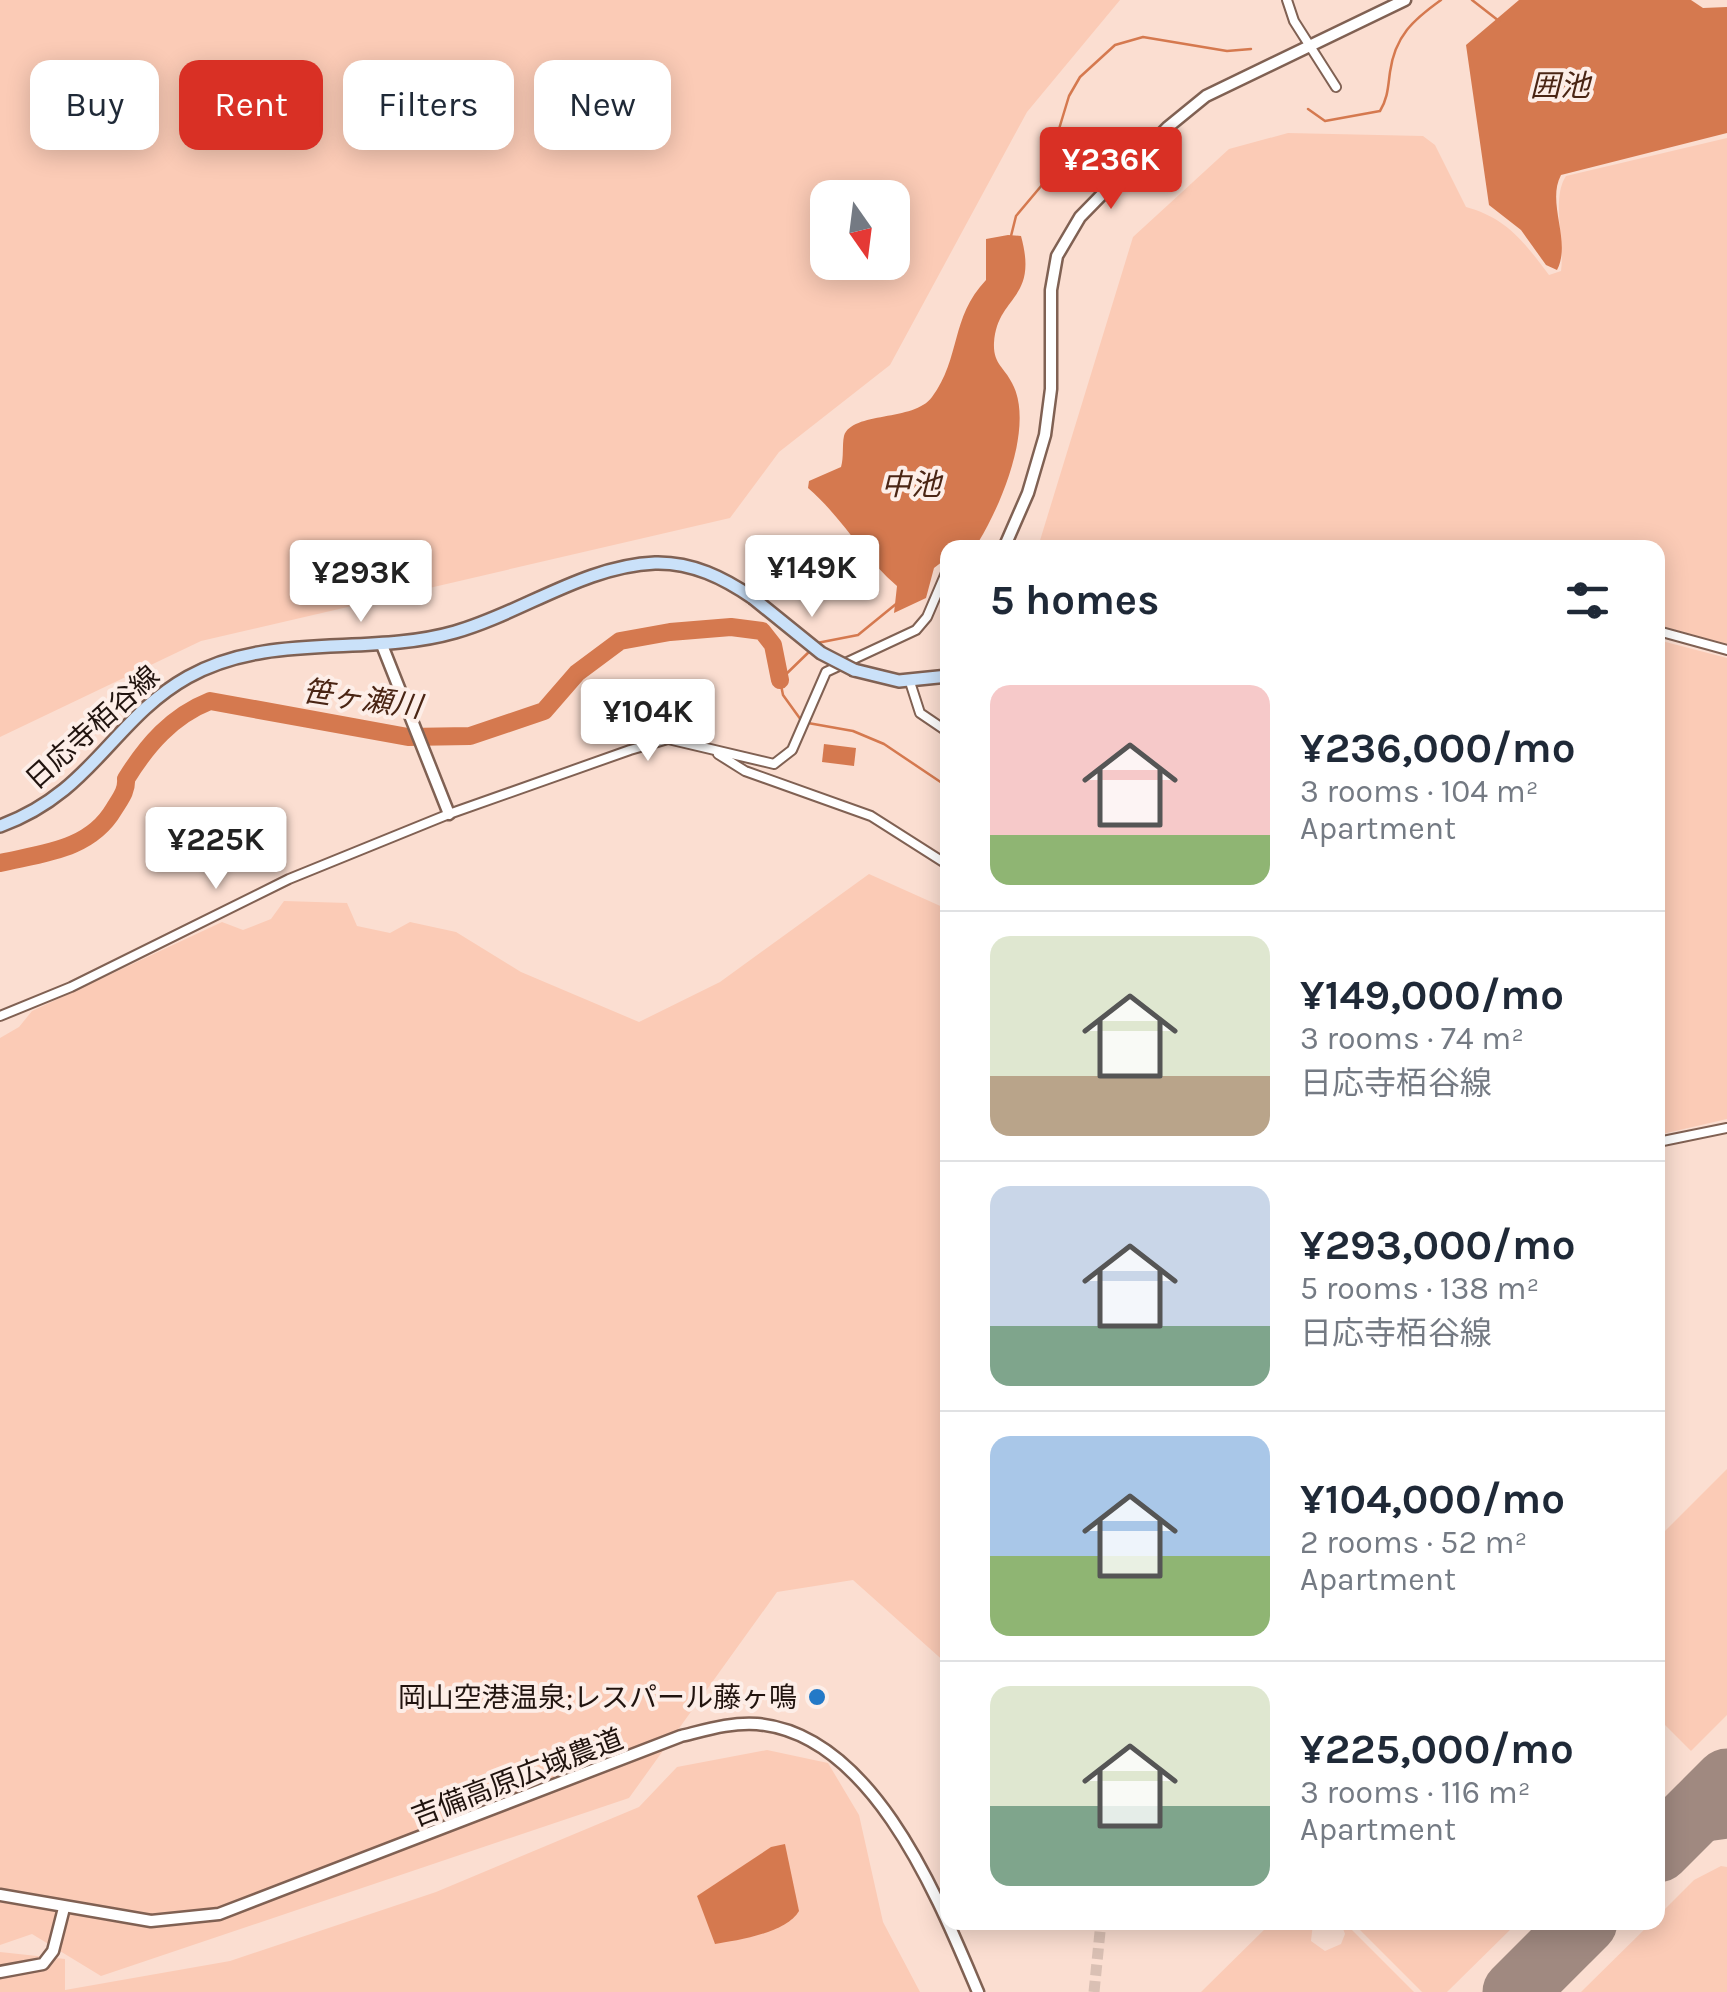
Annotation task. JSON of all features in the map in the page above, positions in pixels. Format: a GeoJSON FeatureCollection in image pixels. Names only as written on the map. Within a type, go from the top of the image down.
{"type":"FeatureCollection","features":[{"type":"Feature","properties":{"kind":"main road","name":"日応寺栢谷線"},"geometry":{"type":"LineString","coordinates":[[0,826],[66,792],[160,697],[187,678],[221,662],[280,649],[382,645],[456,632],[581,581],[642,564],[702,570],[753,598],[813,647],[854,670],[910,682],[940,677]]}},
{"type":"Feature","properties":{"kind":"street"},"geometry":{"type":"LineString","coordinates":[[1287,0],[1336,87]]}},
{"type":"Feature","properties":{"kind":"street"},"geometry":{"type":"LineString","coordinates":[[1007,540],[1028,492],[1045,435],[1051,389],[1050,301],[1057,256],[1067,237],[1096,199],[1184,112],[1234,79],[1405,0]]}},
{"type":"Feature","properties":{"kind":"street"},"geometry":{"type":"LineString","coordinates":[[0,1016],[71,987],[272,887],[449,814],[668,739],[774,764],[792,750],[826,672],[923,624],[940,586]]}},
{"type":"Feature","properties":{"kind":"street"},"geometry":{"type":"LineString","coordinates":[[1665,633],[1727,650]]}},
{"type":"Feature","properties":{"kind":"street"},"geometry":{"type":"LineString","coordinates":[[382,645],[449,814]]}},
{"type":"Feature","properties":{"kind":"street"},"geometry":{"type":"LineString","coordinates":[[910,682],[920,714],[940,727]]}},
{"type":"Feature","properties":{"kind":"street"},"geometry":{"type":"LineString","coordinates":[[710,749],[745,771],[870,816],[940,861]]}},
{"type":"Feature","properties":{"kind":"street"},"geometry":{"type":"LineString","coordinates":[[1665,1141],[1727,1128]]}},
{"type":"Feature","properties":{"kind":"street","name":"吉備高原広域農道"},"geometry":{"type":"LineString","coordinates":[[0,1895],[150,1921],[219,1914],[681,1736],[755,1724],[800,1734],[846,1761],[898,1830],[940,1915]]}},
{"type":"Feature","properties":{"kind":"street"},"geometry":{"type":"LineString","coordinates":[[0,1972],[43,1964],[53,1951],[64,1908]]}},
{"type":"Feature","properties":{"kind":"street","name":"吉備高原広域農道"},"geometry":{"type":"LineString","coordinates":[[947,1930],[978,1992]]}},
{"type":"Feature","properties":{"kind":"shaded area"},"geometry":{"type":"Polygon","coordinates":[[[0,0],[1120,0],[1027,112],[890,365],[779,452],[730,518],[201,641],[0,737],[0,0]]]}},
{"type":"Feature","properties":{"kind":"shaded area"},"geometry":{"type":"Polygon","coordinates":[[[1288,133],[1423,136],[1435,145],[1466,207],[1504,225],[1549,275],[1561,271],[1559,196],[1566,176],[1727,138],[1727,644],[1665,627],[1665,540],[1040,540],[1133,237],[1229,149],[1288,133]]]}},
{"type":"Feature","properties":{"kind":"shaded area"},"geometry":{"type":"Polygon","coordinates":[[[1665,642],[1727,658],[1727,1119],[1665,1133],[1665,642]]]}},
{"type":"Feature","properties":{"kind":"shaded area"},"geometry":{"type":"Polygon","coordinates":[[[869,874],[940,906],[940,1658],[853,1580],[777,1592],[629,1798],[101,1976],[32,1934],[0,1945],[0,1038],[19,1027],[32,1011],[222,922],[243,930],[271,919],[284,901],[347,903],[357,926],[390,933],[410,922],[456,932],[521,972],[639,1022],[720,982],[869,874]]]}},
{"type":"Feature","properties":{"kind":"shaded area"},"geometry":{"type":"Polygon","coordinates":[[[1727,1469],[1727,1715],[1691,1751],[1665,1725],[1665,1531],[1727,1469]]]}},
{"type":"Feature","properties":{"kind":"shaded area"},"geometry":{"type":"Polygon","coordinates":[[[767,1750],[828,1763],[859,1815],[883,1922],[920,1992],[0,1992],[0,1952],[65,1959],[65,1990],[230,1961],[436,1892],[639,1807],[677,1767],[767,1750]]]}},
{"type":"Feature","properties":{"kind":"shaded area"},"geometry":{"type":"Polygon","coordinates":[[[1721,1866],[1727,1867],[1727,1992],[1581,1992],[1644,1930],[1665,1930],[1665,1909],[1694,1880],[1721,1866]]]}},
{"type":"Feature","properties":{"kind":"shaded area"},"geometry":{"type":"Polygon","coordinates":[[[1264,1930],[1312,1930],[1311,1941],[1325,1951],[1341,1944],[1344,1930],[1352,1930],[1414,1992],[1201,1992],[1264,1930]]]}},
{"type":"Feature","properties":{"kind":"shaded area"},"geometry":{"type":"Polygon","coordinates":[[[1360,1930],[1510,1930],[1447,1992],[1422,1992],[1360,1930]]]}},
{"type":"Feature","properties":{"kind":"water","name":"囲池"},"geometry":{"type":"Polygon","coordinates":[[[1519,0],[1691,0],[1703,8],[1727,7],[1727,133],[1561,175],[1556,198],[1562,247],[1557,270],[1546,265],[1521,230],[1489,205],[1466,45],[1519,0]]]}},
{"type":"Feature","properties":{"kind":"water","name":"中池"},"geometry":{"type":"Polygon","coordinates":[[[1021,236],[1025,257],[1021,286],[1002,315],[994,343],[997,361],[1018,400],[1020,420],[1012,464],[997,507],[980,540],[940,540],[940,563],[934,568],[926,598],[894,613],[897,586],[808,488],[809,481],[841,467],[844,436],[849,428],[912,410],[932,397],[948,368],[966,309],[986,280],[986,239],[1021,236]]]}},
{"type":"Feature","properties":{"kind":"water"},"geometry":{"type":"Polygon","coordinates":[[[824,744],[856,748],[854,766],[822,762],[824,744]]]}},
{"type":"Feature","properties":{"kind":"water"},"geometry":{"type":"Polygon","coordinates":[[[785,1844],[799,1911],[793,1919],[772,1930],[715,1944],[697,1896],[771,1847],[785,1844]]]}},
{"type":"Feature","properties":{"kind":"waterway"},"geometry":{"type":"LineString","coordinates":[[1308,109],[1325,121],[1380,111],[1396,48],[1414,22],[1441,0]]}},
{"type":"Feature","properties":{"kind":"waterway"},"geometry":{"type":"LineString","coordinates":[[1472,0],[1499,21]]}},
{"type":"Feature","properties":{"kind":"waterway"},"geometry":{"type":"LineString","coordinates":[[1011,236],[1016,216],[1042,185],[1069,96],[1080,77],[1115,45],[1143,37],[1227,51],[1251,49]]}},
{"type":"Feature","properties":{"kind":"waterway"},"geometry":{"type":"LineString","coordinates":[[817,643],[858,635],[896,604]]}},
{"type":"Feature","properties":{"kind":"waterway","name":"笹ヶ瀬川"},"geometry":{"type":"LineString","coordinates":[[0,863],[64,848],[92,833],[114,809],[126,779],[152,743],[172,723],[210,701],[408,737],[470,736],[544,711],[577,673],[620,641],[731,627],[762,631],[773,645],[780,680]]}},
{"type":"Feature","properties":{"kind":"waterway","name":"笹ヶ瀬川"},"geometry":{"type":"LineString","coordinates":[[801,720],[783,695],[780,680],[812,649]]}},
{"type":"Feature","properties":{"kind":"waterway"},"geometry":{"type":"LineString","coordinates":[[808,723],[853,731],[884,744],[940,782]]}},
{"type":"Feature","properties":{"kind":"taxiway"},"geometry":{"type":"LineString","coordinates":[[1665,1846],[1686,1832],[1727,1826]]}},
{"type":"Feature","properties":{"kind":"runway"},"geometry":{"type":"LineString","coordinates":[[1665,1843],[1727,1781]]}},
{"type":"Feature","properties":{"kind":"runway"},"geometry":{"type":"LineString","coordinates":[[1515,1992],[1577,1930]]}},
{"type":"Feature","properties":{"kind":"tunnel"},"geometry":{"type":"LineString","coordinates":[[1094,1992],[1100,1930]]}},
{"type":"Feature","properties":{"kind":"place","name":"岡山空港温泉;レスパール藤ヶ鳴"},"geometry":{"type":"Point","coordinates":[817,1697]}}]}
